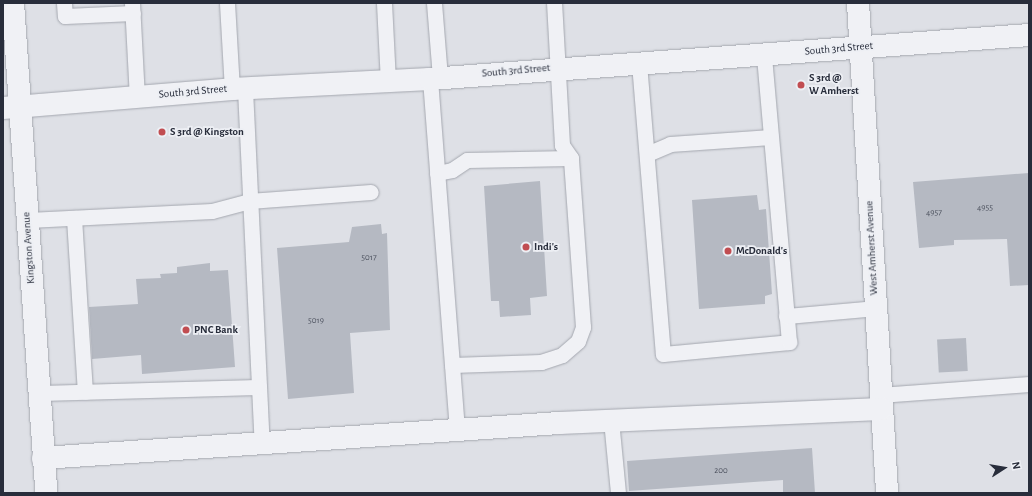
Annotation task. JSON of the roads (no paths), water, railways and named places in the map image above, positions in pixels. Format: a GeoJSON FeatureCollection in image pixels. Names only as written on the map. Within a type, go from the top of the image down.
{"type":"FeatureCollection","features":[{"type":"Feature","properties":{"kind":"street","name":"Kingston Avenue"},"geometry":{"type":"LineString","coordinates":[[13,3],[12,108],[28,220],[46,493]]}},
{"type":"Feature","properties":{"kind":"street","name":"West Amherst Avenue"},"geometry":{"type":"LineString","coordinates":[[858,3],[887,493]]}},
{"type":"Feature","properties":{"kind":"street","name":"South 3rd Street"},"geometry":{"type":"LineString","coordinates":[[12,108],[238,89],[388,82],[559,68],[764,56],[861,46],[1029,35]]}},
{"type":"Feature","properties":{"kind":"street"},"geometry":{"type":"LineString","coordinates":[[43,458],[881,402]]}},
{"type":"Feature","properties":{"kind":"lane"},"geometry":{"type":"LineString","coordinates":[[64,3],[65,16],[132,8],[137,97]]}},
{"type":"Feature","properties":{"kind":"lane"},"geometry":{"type":"LineString","coordinates":[[227,3],[238,89],[249,201],[262,443]]}},
{"type":"Feature","properties":{"kind":"lane"},"geometry":{"type":"LineString","coordinates":[[384,3],[388,82]]}},
{"type":"Feature","properties":{"kind":"lane"},"geometry":{"type":"LineString","coordinates":[[434,3],[437,173],[457,430]]}},
{"type":"Feature","properties":{"kind":"lane"},"geometry":{"type":"LineString","coordinates":[[452,366],[541,362],[562,355],[578,341],[585,313],[571,158],[562,145],[559,68],[554,3]]}},
{"type":"Feature","properties":{"kind":"lane"},"geometry":{"type":"LineString","coordinates":[[639,63],[663,354],[789,342],[764,56]]}},
{"type":"Feature","properties":{"kind":"lane"},"geometry":{"type":"LineString","coordinates":[[647,154],[670,144],[771,137]]}},
{"type":"Feature","properties":{"kind":"lane"},"geometry":{"type":"LineString","coordinates":[[437,173],[452,170],[467,160],[571,158]]}},
{"type":"Feature","properties":{"kind":"lane"},"geometry":{"type":"LineString","coordinates":[[28,220],[212,211],[249,201],[371,192]]}},
{"type":"Feature","properties":{"kind":"lane"},"geometry":{"type":"LineString","coordinates":[[74,218],[85,392]]}},
{"type":"Feature","properties":{"kind":"lane"},"geometry":{"type":"LineString","coordinates":[[786,316],[875,308]]}},
{"type":"Feature","properties":{"kind":"lane"},"geometry":{"type":"LineString","coordinates":[[881,402],[1029,384]]}},
{"type":"Feature","properties":{"kind":"lane"},"geometry":{"type":"LineString","coordinates":[[39,393],[259,387]]}},
{"type":"Feature","properties":{"kind":"lane"},"geometry":{"type":"LineString","coordinates":[[611,420],[618,493]]}},
{"type":"Feature","properties":{"kind":"place","name":"S 3rd @ W Amherst"},"geometry":{"type":"Point","coordinates":[801,85]}},
{"type":"Feature","properties":{"kind":"place","name":"S 3rd @ Kingston"},"geometry":{"type":"Point","coordinates":[162,132]}},
{"type":"Feature","properties":{"kind":"place","name":"Indi's"},"geometry":{"type":"Point","coordinates":[526,247]}},
{"type":"Feature","properties":{"kind":"place","name":"McDonald's"},"geometry":{"type":"Point","coordinates":[728,251]}},
{"type":"Feature","properties":{"kind":"place","name":"PNC Bank"},"geometry":{"type":"Point","coordinates":[186,330]}}]}
